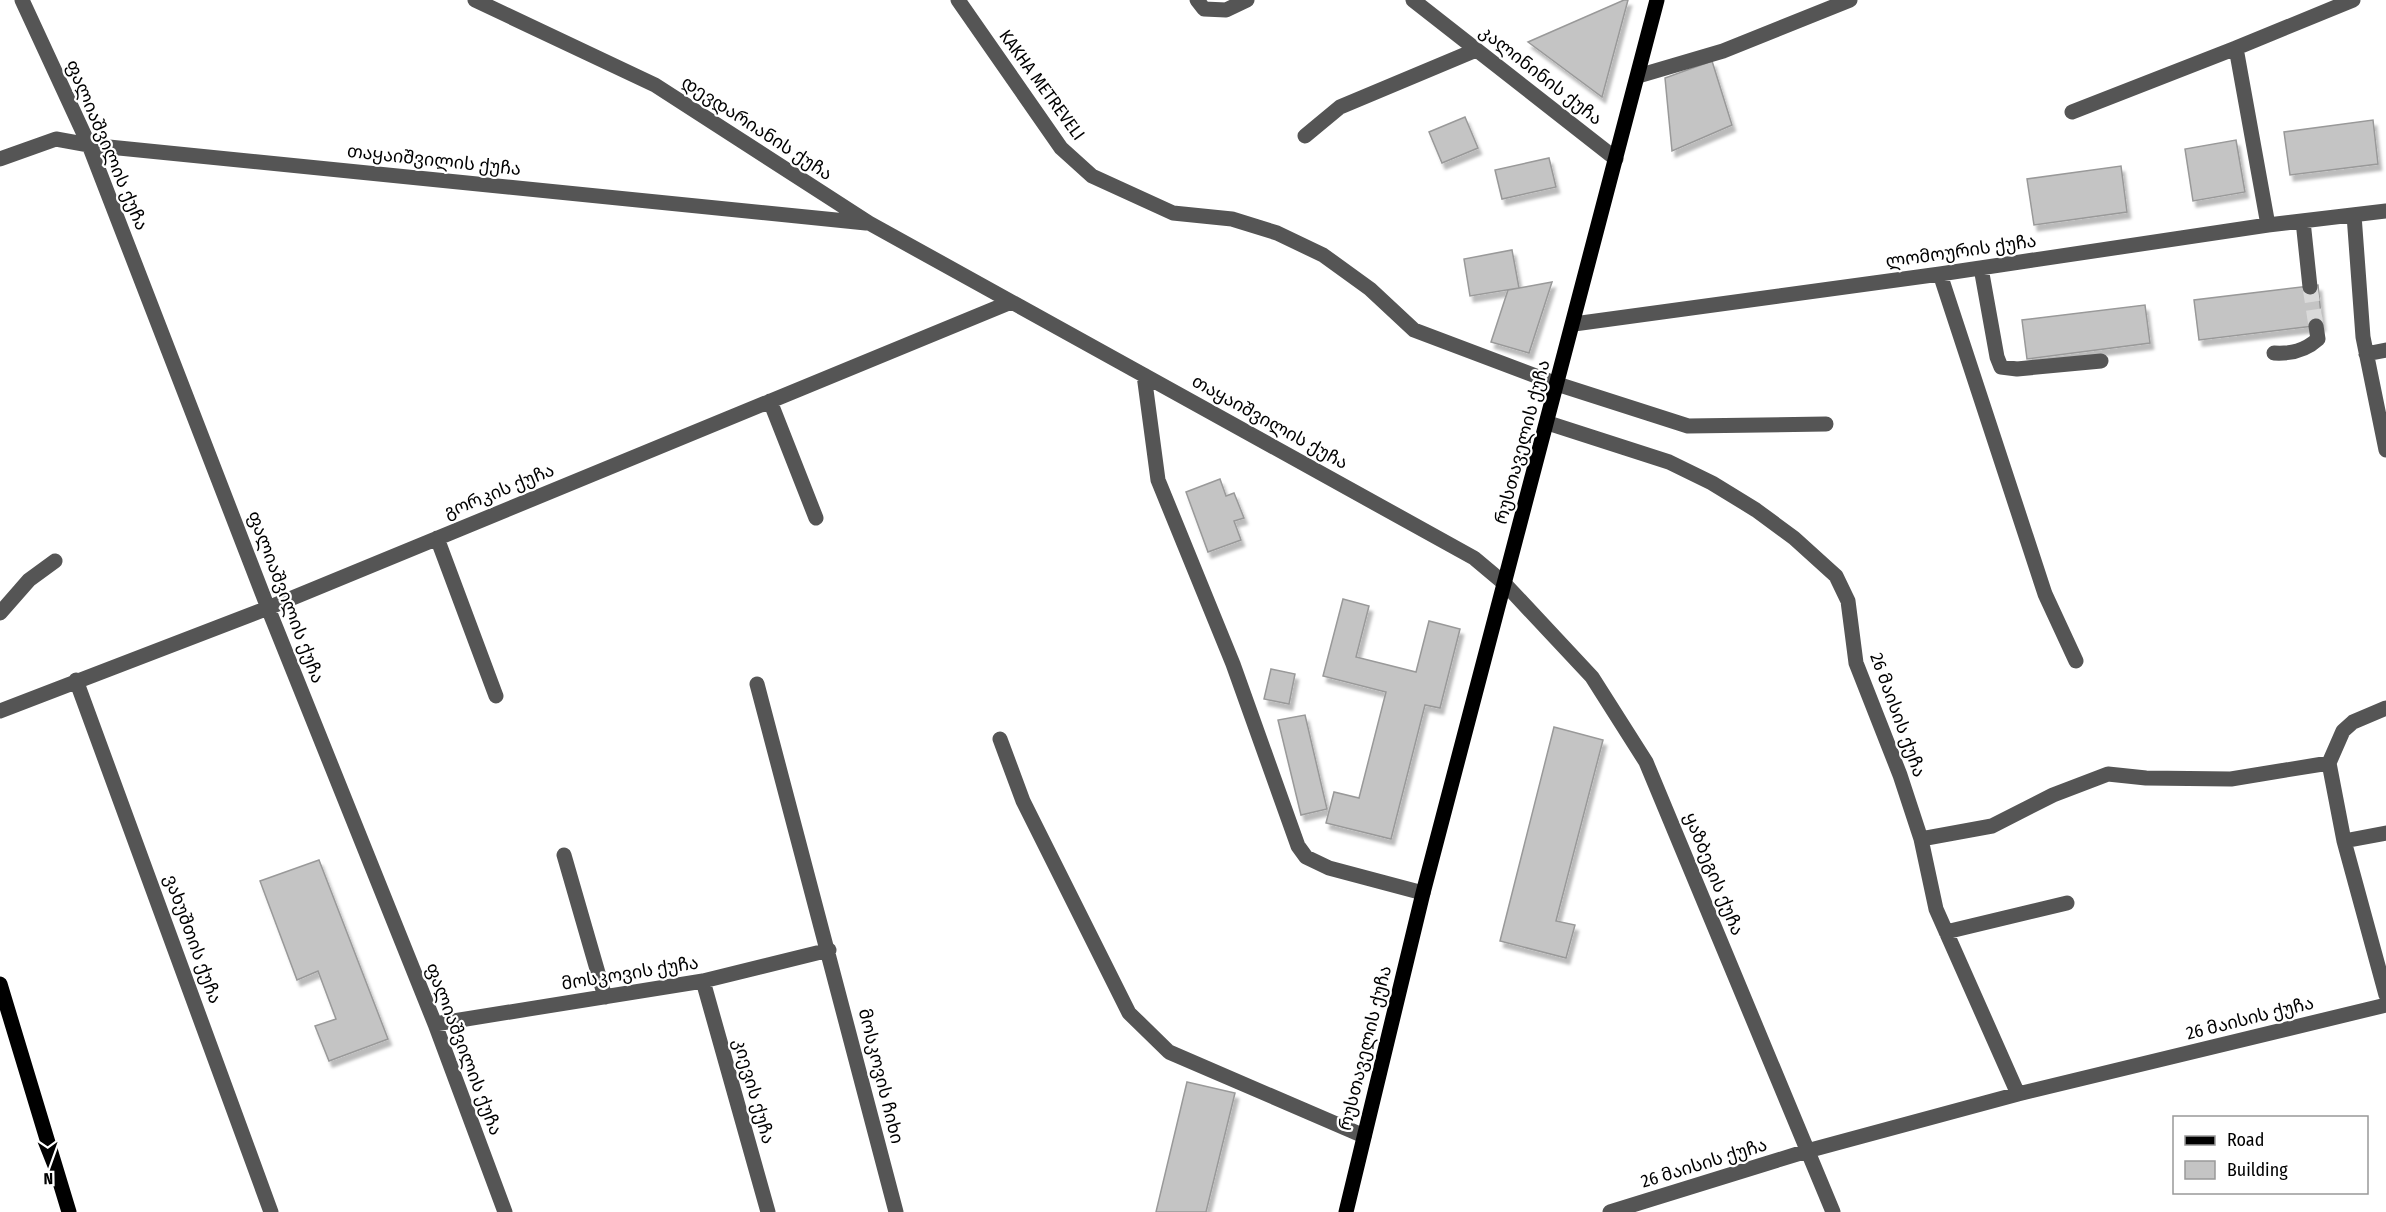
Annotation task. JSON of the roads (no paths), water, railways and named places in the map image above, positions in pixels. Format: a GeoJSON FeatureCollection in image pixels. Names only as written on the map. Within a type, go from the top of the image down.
{"type":"FeatureCollection","features":[{"type":"Feature","properties":{"kind":"main road","name":"რუსთაველის ქუჩა"},"geometry":{"type":"LineString","coordinates":[[1346,1212],[1424,893],[1657,0]]}},
{"type":"Feature","properties":{"kind":"main road"},"geometry":{"type":"LineString","coordinates":[[2,992],[69,1212]]}},
{"type":"Feature","properties":{"kind":"street","name":"ფალიაშვილის ქუჩა"},"geometry":{"type":"LineString","coordinates":[[22,0],[89,145],[268,608],[435,1024],[505,1212]]}},
{"type":"Feature","properties":{"kind":"street","name":"დევდარიანის ქუჩა"},"geometry":{"type":"LineString","coordinates":[[475,0],[655,85],[869,223],[1011,302]]}},
{"type":"Feature","properties":{"kind":"street","name":"KAKHA METREVELI"},"geometry":{"type":"LineString","coordinates":[[958,0],[1061,148],[1092,176],[1173,213],[1232,219],[1277,233],[1323,255],[1370,289],[1414,330],[1557,384],[1688,426],[1826,424]]}},
{"type":"Feature","properties":{"kind":"street"},"geometry":{"type":"LineString","coordinates":[[1197,0],[1203,9],[1226,10],[1246,0]]}},
{"type":"Feature","properties":{"kind":"street","name":"კალინინის ქუჩა"},"geometry":{"type":"LineString","coordinates":[[1413,0],[1616,159]]}},
{"type":"Feature","properties":{"kind":"street"},"geometry":{"type":"LineString","coordinates":[[1638,76],[1723,51],[1850,0]]}},
{"type":"Feature","properties":{"kind":"street"},"geometry":{"type":"LineString","coordinates":[[2072,112],[2353,0]]}},
{"type":"Feature","properties":{"kind":"street"},"geometry":{"type":"LineString","coordinates":[[2236,48],[2268,225]]}},
{"type":"Feature","properties":{"kind":"street"},"geometry":{"type":"LineString","coordinates":[[1305,136],[1340,107],[1476,50]]}},
{"type":"Feature","properties":{"kind":"street","name":"თაყაიშვილის ქუჩა"},"geometry":{"type":"LineString","coordinates":[[0,159],[56,139],[89,145],[869,223]]}},
{"type":"Feature","properties":{"kind":"street","name":"ლომოურის ქუჩა"},"geometry":{"type":"LineString","coordinates":[[1574,324],[1940,274],[2303,220],[2386,211]]}},
{"type":"Feature","properties":{"kind":"street"},"geometry":{"type":"LineString","coordinates":[[2354,215],[2366,354],[2386,450]]}},
{"type":"Feature","properties":{"kind":"street"},"geometry":{"type":"LineString","coordinates":[[2303,220],[2310,287]]}},
{"type":"Feature","properties":{"kind":"street"},"geometry":{"type":"LineString","coordinates":[[1981,268],[1997,357],[2001,367],[2017,369],[2101,361]]}},
{"type":"Feature","properties":{"kind":"street"},"geometry":{"type":"LineString","coordinates":[[1940,274],[2045,594],[2076,661]]}},
{"type":"Feature","properties":{"kind":"street","name":"თაყაიშვილის ქუჩა"},"geometry":{"type":"LineString","coordinates":[[1011,302],[1474,558],[1505,585]]}},
{"type":"Feature","properties":{"kind":"street","name":"გორკის ქუჩა"},"geometry":{"type":"LineString","coordinates":[[0,711],[268,608],[1011,302]]}},
{"type":"Feature","properties":{"kind":"street"},"geometry":{"type":"LineString","coordinates":[[2274,353],[2291,354],[2309,347],[2318,339],[2316,326]]}},
{"type":"Feature","properties":{"kind":"street"},"geometry":{"type":"LineString","coordinates":[[2366,354],[2386,350]]}},
{"type":"Feature","properties":{"kind":"street"},"geometry":{"type":"LineString","coordinates":[[1144,375],[1158,480],[1233,664],[1298,846],[1306,857],[1329,868],[1424,893]]}},
{"type":"Feature","properties":{"kind":"street"},"geometry":{"type":"LineString","coordinates":[[771,400],[816,518]]}},
{"type":"Feature","properties":{"kind":"street","name":"26 მაისის ქუჩა"},"geometry":{"type":"LineString","coordinates":[[1548,423],[1669,462],[1712,483],[1756,510],[1794,538],[1836,576],[1848,601],[1856,663],[1900,775],[1921,839],[1936,909],[2018,1094]]}},
{"type":"Feature","properties":{"kind":"street"},"geometry":{"type":"LineString","coordinates":[[437,538],[496,696]]}},
{"type":"Feature","properties":{"kind":"street"},"geometry":{"type":"LineString","coordinates":[[0,613],[29,580],[55,561]]}},
{"type":"Feature","properties":{"kind":"street","name":"ყაზბეგის ქუჩა"},"geometry":{"type":"LineString","coordinates":[[1505,585],[1592,677],[1646,762],[1833,1212]]}},
{"type":"Feature","properties":{"kind":"street","name":"ვახუშთის ქუჩა"},"geometry":{"type":"LineString","coordinates":[[76,680],[271,1212]]}},
{"type":"Feature","properties":{"kind":"street","name":"მოსკოვის ჩიხი"},"geometry":{"type":"LineString","coordinates":[[757,684],[829,950],[896,1212]]}},
{"type":"Feature","properties":{"kind":"street"},"geometry":{"type":"LineString","coordinates":[[2386,708],[2353,722],[2343,731],[2329,763],[2344,841],[2386,995]]}},
{"type":"Feature","properties":{"kind":"street"},"geometry":{"type":"LineString","coordinates":[[999,740],[1023,801],[1129,1014],[1169,1052],[1364,1136]]}},
{"type":"Feature","properties":{"kind":"street"},"geometry":{"type":"LineString","coordinates":[[1921,839],[1992,826],[2053,795],[2108,774],[2146,778],[2231,779],[2329,763]]}},
{"type":"Feature","properties":{"kind":"street"},"geometry":{"type":"LineString","coordinates":[[2344,841],[2386,833]]}},
{"type":"Feature","properties":{"kind":"street"},"geometry":{"type":"LineString","coordinates":[[564,855],[604,997]]}},
{"type":"Feature","properties":{"kind":"street"},"geometry":{"type":"LineString","coordinates":[[1946,932],[2067,903]]}},
{"type":"Feature","properties":{"kind":"street","name":"მოსკოვის ქუჩა"},"geometry":{"type":"LineString","coordinates":[[435,1024],[704,981],[829,950]]}},
{"type":"Feature","properties":{"kind":"street","name":"კიევის ქუჩა"},"geometry":{"type":"LineString","coordinates":[[704,981],[768,1212]]}},
{"type":"Feature","properties":{"kind":"street","name":"26 მაისის ქუჩა"},"geometry":{"type":"LineString","coordinates":[[1610,1212],[1807,1151],[2018,1094],[2386,1005]]}},
{"type":"Feature","properties":{"kind":"tunnel"},"geometry":{"type":"LineString","coordinates":[[2310,287],[2316,326]]}}]}
